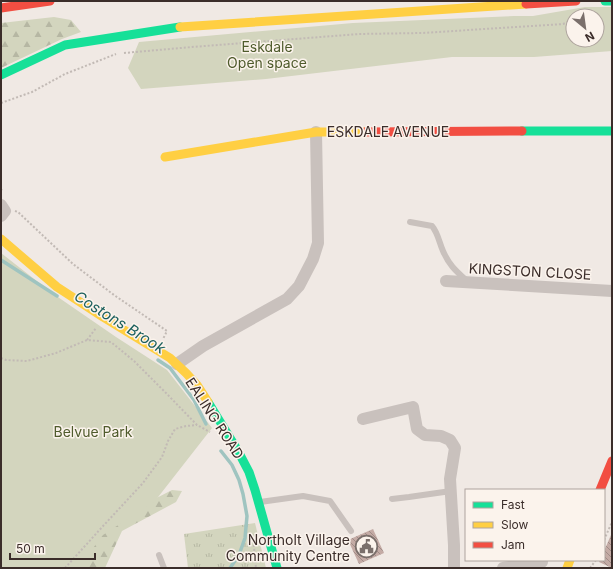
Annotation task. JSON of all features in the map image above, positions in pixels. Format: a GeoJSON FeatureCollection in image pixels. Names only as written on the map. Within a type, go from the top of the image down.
{"type":"FeatureCollection","features":[{"type":"Feature","properties":{"kind":"main road"},"geometry":{"type":"LineString","coordinates":[[1,8],[50,1]]}},
{"type":"Feature","properties":{"kind":"main road"},"geometry":{"type":"LineString","coordinates":[[1,75],[65,45],[184,26],[576,1]]}},
{"type":"Feature","properties":{"kind":"main road"},"geometry":{"type":"LineString","coordinates":[[605,1],[612,1]]}},
{"type":"Feature","properties":{"kind":"main road","name":"ESKDALE AVENUE"},"geometry":{"type":"LineString","coordinates":[[165,157],[316,132],[612,131]]}},
{"type":"Feature","properties":{"kind":"main road","name":"EALING ROAD"},"geometry":{"type":"LineString","coordinates":[[1,239],[57,287],[170,358],[197,385],[238,451],[248,472],[277,568]]}},
{"type":"Feature","properties":{"kind":"main road"},"geometry":{"type":"LineString","coordinates":[[600,489],[612,461]]}},
{"type":"Feature","properties":{"kind":"street"},"geometry":{"type":"LineString","coordinates":[[177,364],[203,346],[287,299],[299,286],[313,259],[318,243],[316,132]]}},
{"type":"Feature","properties":{"kind":"street"},"geometry":{"type":"LineString","coordinates":[[1,205],[5,211],[1,216]]}},
{"type":"Feature","properties":{"kind":"street","name":"KINGSTON CLOSE"},"geometry":{"type":"LineString","coordinates":[[446,281],[612,290]]}},
{"type":"Feature","properties":{"kind":"street"},"geometry":{"type":"LineString","coordinates":[[363,418],[412,407],[417,428],[426,435],[441,436],[450,440],[455,448],[450,479],[454,568]]}},
{"type":"Feature","properties":{"kind":"street"},"geometry":{"type":"LineString","coordinates":[[503,568],[542,562]]}},
{"type":"Feature","properties":{"kind":"lane"},"geometry":{"type":"LineString","coordinates":[[410,222],[432,226],[437,232],[443,251],[452,267],[468,282]]}},
{"type":"Feature","properties":{"kind":"lane"},"geometry":{"type":"LineString","coordinates":[[392,499],[451,491]]}},
{"type":"Feature","properties":{"kind":"lane"},"geometry":{"type":"LineString","coordinates":[[258,502],[303,496],[330,501],[351,531]]}},
{"type":"Feature","properties":{"kind":"lane"},"geometry":{"type":"LineString","coordinates":[[159,555],[164,568]]}},
{"type":"Feature","properties":{"kind":"path"},"geometry":{"type":"LineString","coordinates":[[124,53],[192,46],[359,34],[422,33],[565,23]]}},
{"type":"Feature","properties":{"kind":"path"},"geometry":{"type":"LineString","coordinates":[[1,104],[32,92],[65,74],[116,54]]}},
{"type":"Feature","properties":{"kind":"path"},"geometry":{"type":"LineString","coordinates":[[18,212],[73,264],[114,295],[167,331],[157,349]]}},
{"type":"Feature","properties":{"kind":"path"},"geometry":{"type":"LineString","coordinates":[[87,340],[97,326]]}},
{"type":"Feature","properties":{"kind":"path"},"geometry":{"type":"LineString","coordinates":[[1,358],[6,360],[28,361],[56,353],[87,340],[111,342],[134,361],[197,425],[214,435]]}},
{"type":"Feature","properties":{"kind":"path"},"geometry":{"type":"LineString","coordinates":[[65,568],[143,483],[162,457],[174,429],[197,425]]}},
{"type":"Feature","properties":{"kind":"path"},"geometry":{"type":"LineString","coordinates":[[605,538],[612,522]]}},
{"type":"Feature","properties":{"kind":"path"},"geometry":{"type":"LineString","coordinates":[[253,532],[256,568]]}},
{"type":"Feature","properties":{"kind":"green space","name":"Eskdale Open space"},"geometry":{"type":"Polygon","coordinates":[[[612,7],[612,51],[534,57],[452,57],[266,79],[141,89],[128,68],[139,42],[353,23],[533,16],[565,10],[565,48],[605,48],[605,8],[579,8],[612,7]]]}},
{"type":"Feature","properties":{"kind":"green space"},"geometry":{"type":"Polygon","coordinates":[[[54,17],[71,20],[81,32],[62,39],[1,68],[1,23],[54,17]]]}},
{"type":"Feature","properties":{"kind":"green space","name":"Belvue Park"},"geometry":{"type":"Polygon","coordinates":[[[1,253],[52,293],[167,370],[212,428],[155,501],[103,535],[78,568],[1,568],[1,253]]]}},
{"type":"Feature","properties":{"kind":"green space"},"geometry":{"type":"Polygon","coordinates":[[[172,490],[182,491],[176,502],[122,531],[105,568],[70,568],[110,522],[172,490]]]}},
{"type":"Feature","properties":{"kind":"green space"},"geometry":{"type":"Polygon","coordinates":[[[255,523],[266,568],[188,568],[184,534],[255,523]]]}},
{"type":"Feature","properties":{"kind":"building","name":"Northolt Village Community Centre"},"geometry":{"type":"Polygon","coordinates":[[[373,529],[384,553],[359,564],[348,540],[373,529]]]}},
{"type":"Feature","properties":{"kind":"building"},"geometry":{"type":"Polygon","coordinates":[[[612,535],[612,568],[599,562],[605,561],[605,549],[612,535]]]}},
{"type":"Feature","properties":{"kind":"waterway","name":"Costons Brook"},"geometry":{"type":"LineString","coordinates":[[1,260],[57,296]]}},
{"type":"Feature","properties":{"kind":"waterway","name":"Costons Brook"},"geometry":{"type":"LineString","coordinates":[[158,360],[170,368],[194,400],[206,424]]}},
{"type":"Feature","properties":{"kind":"waterway","name":"Costons Brook"},"geometry":{"type":"LineString","coordinates":[[221,451],[232,465],[239,480],[247,516],[245,538],[239,555],[230,568]]}},
{"type":"Feature","properties":{"kind":"traffic: fast"},"geometry":{"type":"LineString","coordinates":[[605,1],[612,1]]}},
{"type":"Feature","properties":{"kind":"traffic: fast"},"geometry":{"type":"LineString","coordinates":[[1,75],[65,45],[180,27]]}},
{"type":"Feature","properties":{"kind":"traffic: fast"},"geometry":{"type":"LineString","coordinates":[[522,131],[612,131]]}},
{"type":"Feature","properties":{"kind":"traffic: fast"},"geometry":{"type":"LineString","coordinates":[[208,402],[249,472],[277,568]]}},
{"type":"Feature","properties":{"kind":"traffic: slow"},"geometry":{"type":"LineString","coordinates":[[180,27],[526,4]]}},
{"type":"Feature","properties":{"kind":"traffic: slow"},"geometry":{"type":"LineString","coordinates":[[165,157],[316,132],[365,132]]}},
{"type":"Feature","properties":{"kind":"traffic: slow"},"geometry":{"type":"LineString","coordinates":[[1,239],[57,287],[170,358],[197,385],[208,402]]}},
{"type":"Feature","properties":{"kind":"traffic: slow"},"geometry":{"type":"LineString","coordinates":[[567,568],[570,561]]}},
{"type":"Feature","properties":{"kind":"traffic: jam"},"geometry":{"type":"LineString","coordinates":[[1,8],[50,1]]}},
{"type":"Feature","properties":{"kind":"traffic: jam"},"geometry":{"type":"LineString","coordinates":[[526,4],[576,1]]}},
{"type":"Feature","properties":{"kind":"traffic: jam"},"geometry":{"type":"LineString","coordinates":[[365,132],[522,131]]}},
{"type":"Feature","properties":{"kind":"traffic: jam"},"geometry":{"type":"LineString","coordinates":[[600,489],[612,461]]}},
{"type":"Feature","properties":{"kind":"place","name":"Northolt Village Community Centre"},"geometry":{"type":"Point","coordinates":[366,547]}}]}
